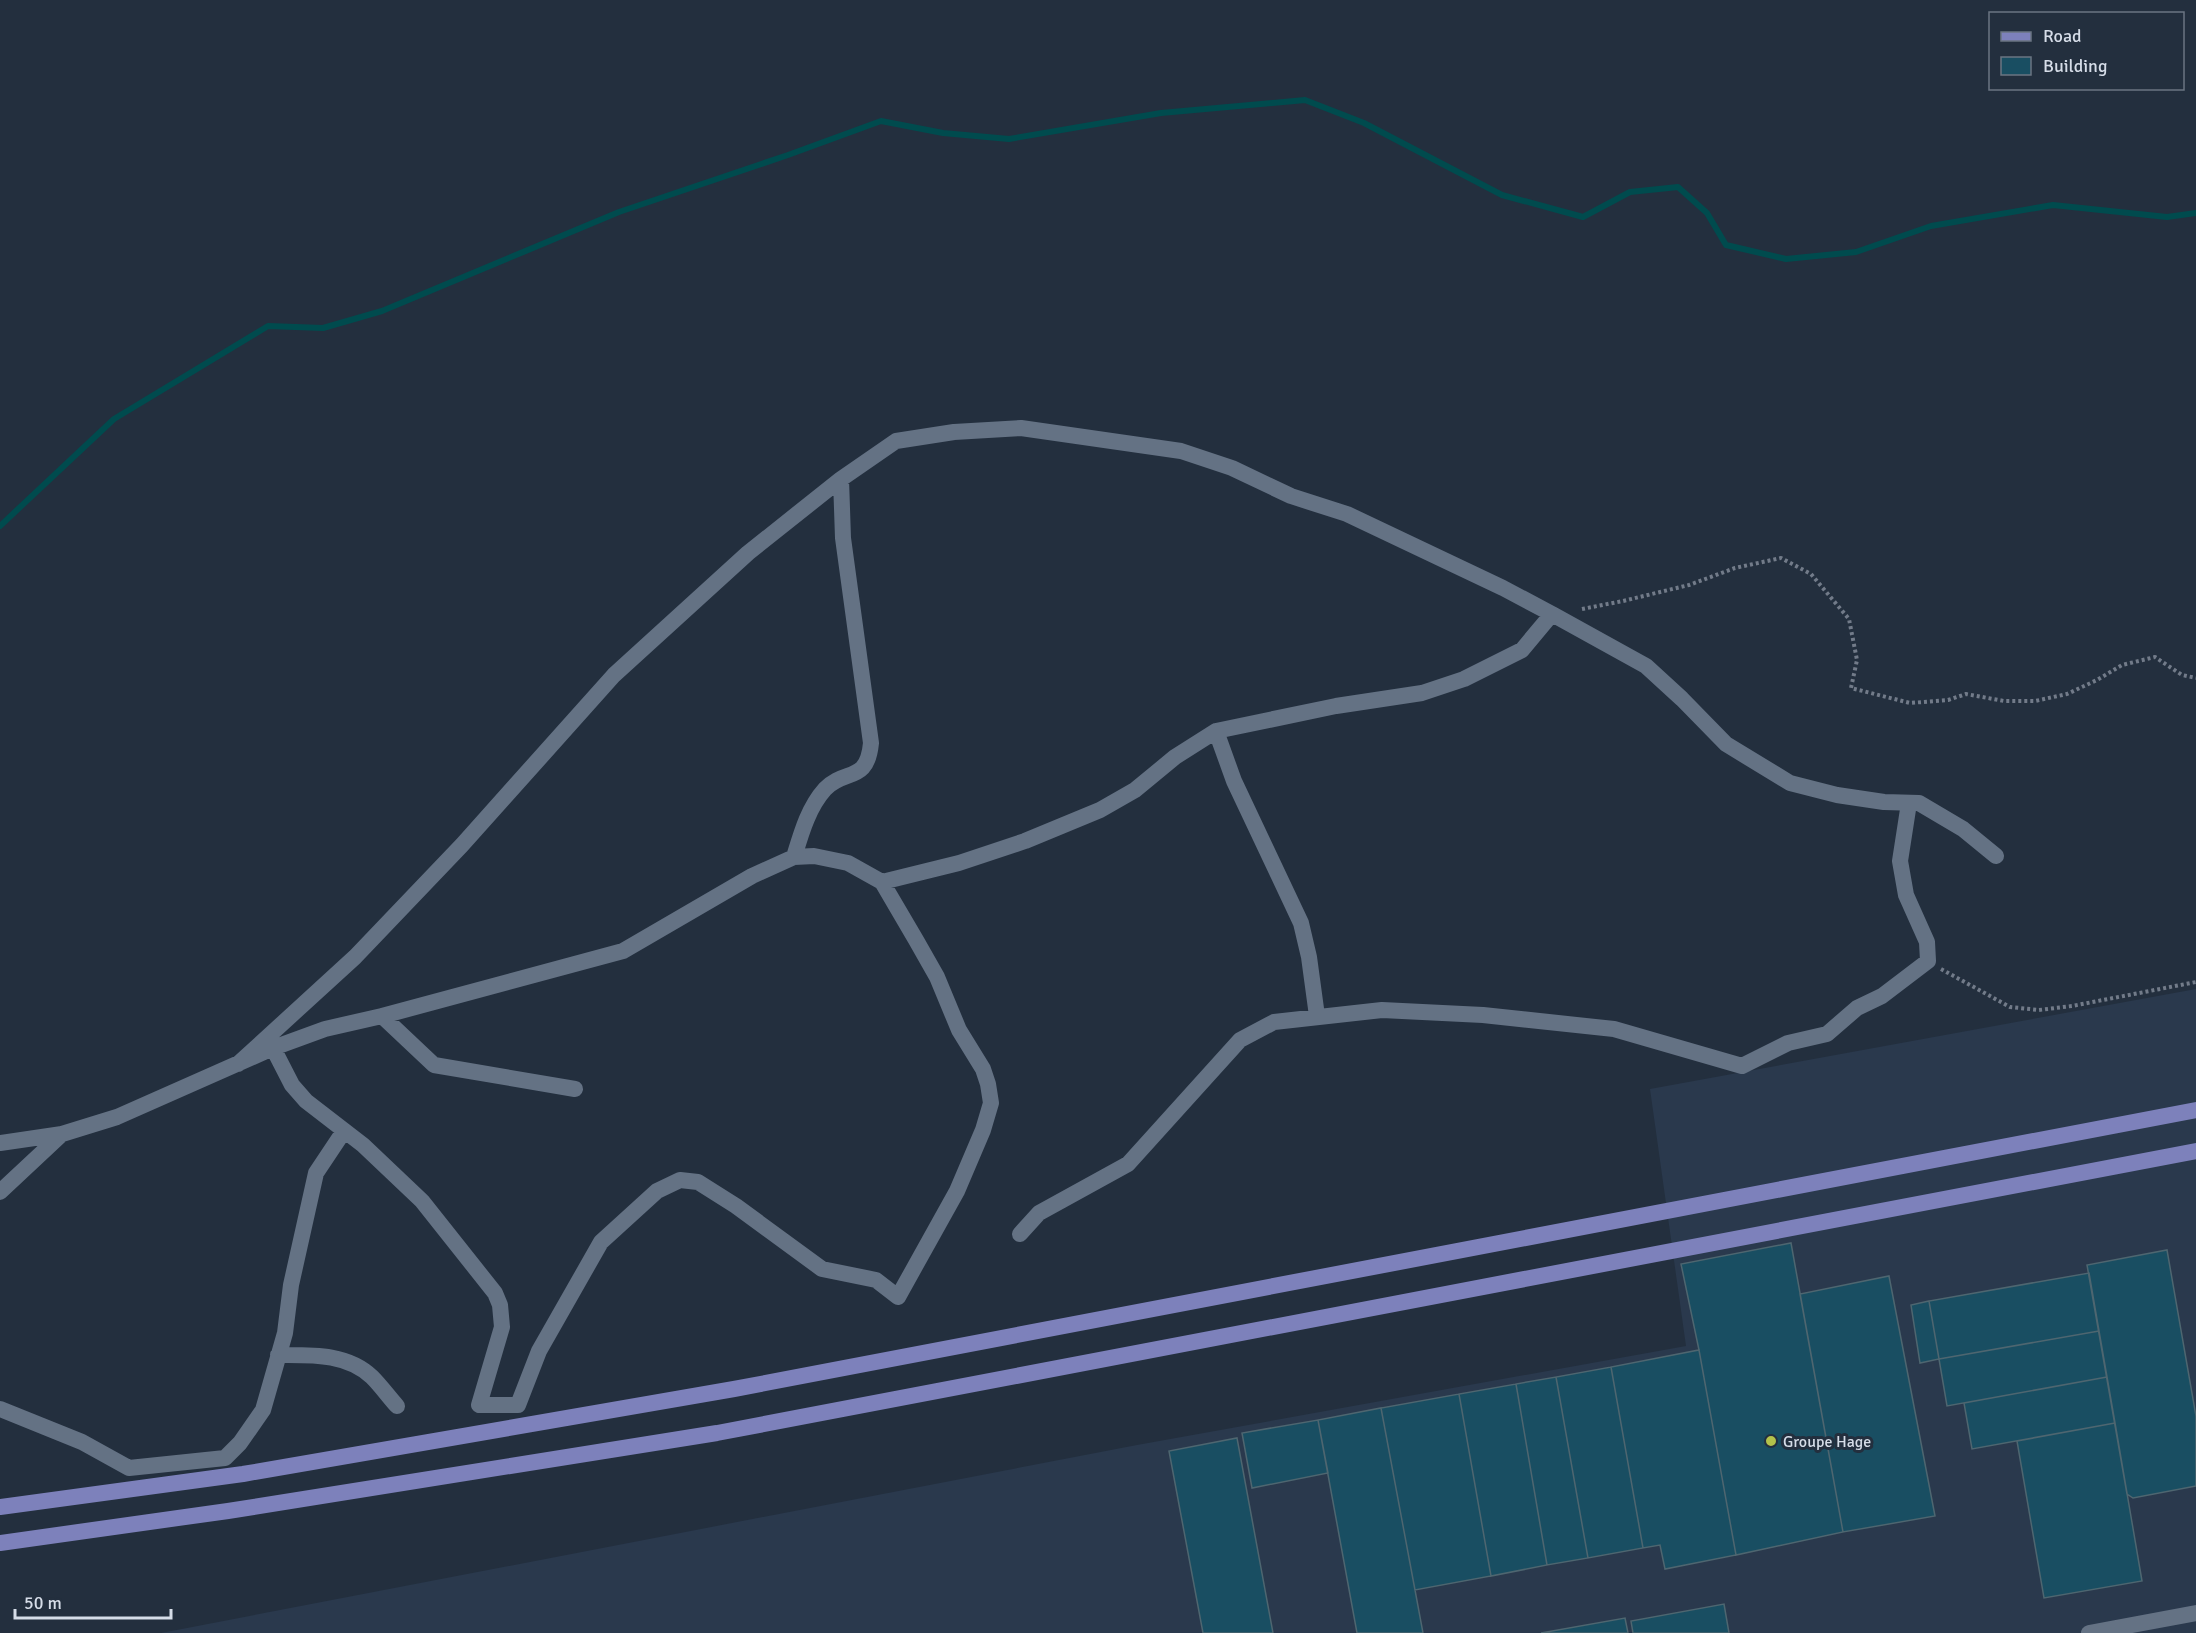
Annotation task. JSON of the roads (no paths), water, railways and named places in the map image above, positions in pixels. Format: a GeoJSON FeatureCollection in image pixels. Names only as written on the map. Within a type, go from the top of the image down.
{"type":"FeatureCollection","features":[{"type":"Feature","properties":{"kind":"main road"},"geometry":{"type":"LineString","coordinates":[[0,1507],[243,1474],[734,1389],[2196,1110]]}},
{"type":"Feature","properties":{"kind":"main road"},"geometry":{"type":"LineString","coordinates":[[0,1543],[228,1511],[717,1434],[2196,1151]]}},
{"type":"Feature","properties":{"kind":"street"},"geometry":{"type":"LineString","coordinates":[[238,1064],[356,957],[462,845],[615,675],[748,553],[841,479],[896,441],[954,432],[1021,428],[1181,451],[1232,468],[1291,496],[1347,514],[1503,588],[1646,666],[1726,744],[1790,783],[1837,795],[1884,802],[1919,803],[1963,829],[1996,856]]}},
{"type":"Feature","properties":{"kind":"street"},"geometry":{"type":"LineString","coordinates":[[794,857],[805,821],[825,789],[864,767],[870,758],[871,743],[843,538],[841,479]]}},
{"type":"Feature","properties":{"kind":"street"},"geometry":{"type":"LineString","coordinates":[[882,882],[959,863],[1025,841],[1100,810],[1135,790],[1175,757],[1216,731],[1336,706],[1422,693],[1464,679],[1522,650],[1552,614]]}},
{"type":"Feature","properties":{"kind":"street"},"geometry":{"type":"LineString","coordinates":[[1216,731],[1234,781],[1301,923],[1309,957],[1317,1016]]}},
{"type":"Feature","properties":{"kind":"street"},"geometry":{"type":"LineString","coordinates":[[1020,1234],[1039,1213],[1128,1164],[1240,1040],[1274,1022],[1382,1010],[1472,1014],[1614,1029],[1743,1066],[1788,1043],[1827,1034],[1857,1008],[1882,996],[1928,961],[1928,942],[1906,895],[1900,861],[1909,803]]}},
{"type":"Feature","properties":{"kind":"street"},"geometry":{"type":"LineString","coordinates":[[0,1143],[62,1134],[117,1116],[273,1048],[325,1029],[382,1016],[622,951],[752,876],[794,857],[814,856],[848,863],[882,882],[937,977],[959,1030],[983,1069],[991,1103],[983,1130],[957,1191],[898,1297],[876,1280],[822,1269],[698,1182],[680,1180],[657,1191],[601,1242],[539,1351],[518,1405],[479,1405],[502,1327],[500,1305],[495,1293],[422,1201],[363,1145],[306,1101],[292,1085],[273,1048]]}},
{"type":"Feature","properties":{"kind":"street"},"geometry":{"type":"LineString","coordinates":[[382,1016],[434,1065],[441,1068],[455,1068],[575,1089]]}},
{"type":"Feature","properties":{"kind":"street"},"geometry":{"type":"LineString","coordinates":[[0,1409],[82,1442],[129,1468],[225,1458],[240,1443],[263,1410],[285,1334],[291,1285],[316,1173],[344,1131]]}},
{"type":"Feature","properties":{"kind":"street"},"geometry":{"type":"LineString","coordinates":[[0,1192],[62,1134]]}},
{"type":"Feature","properties":{"kind":"street"},"geometry":{"type":"LineString","coordinates":[[278,1355],[311,1355],[343,1359],[370,1376],[397,1406]]}},
{"type":"Feature","properties":{"kind":"street"},"geometry":{"type":"LineString","coordinates":[[2089,1633],[2196,1613]]}},
{"type":"Feature","properties":{"kind":"waterway"},"geometry":{"type":"LineString","coordinates":[[0,526],[114,419],[268,326],[323,328],[382,311],[619,212],[881,121],[943,133],[1009,139],[1161,113],[1305,100],[1364,123],[1502,195],[1583,217],[1630,192],[1678,187],[1707,213],[1726,245],[1786,259],[1856,252],[1931,226],[2053,205],[2167,217],[2196,213]]}},
{"type":"Feature","properties":{"kind":"place","name":"Groupe Hage"},"geometry":{"type":"Point","coordinates":[1771,1441]}}]}
